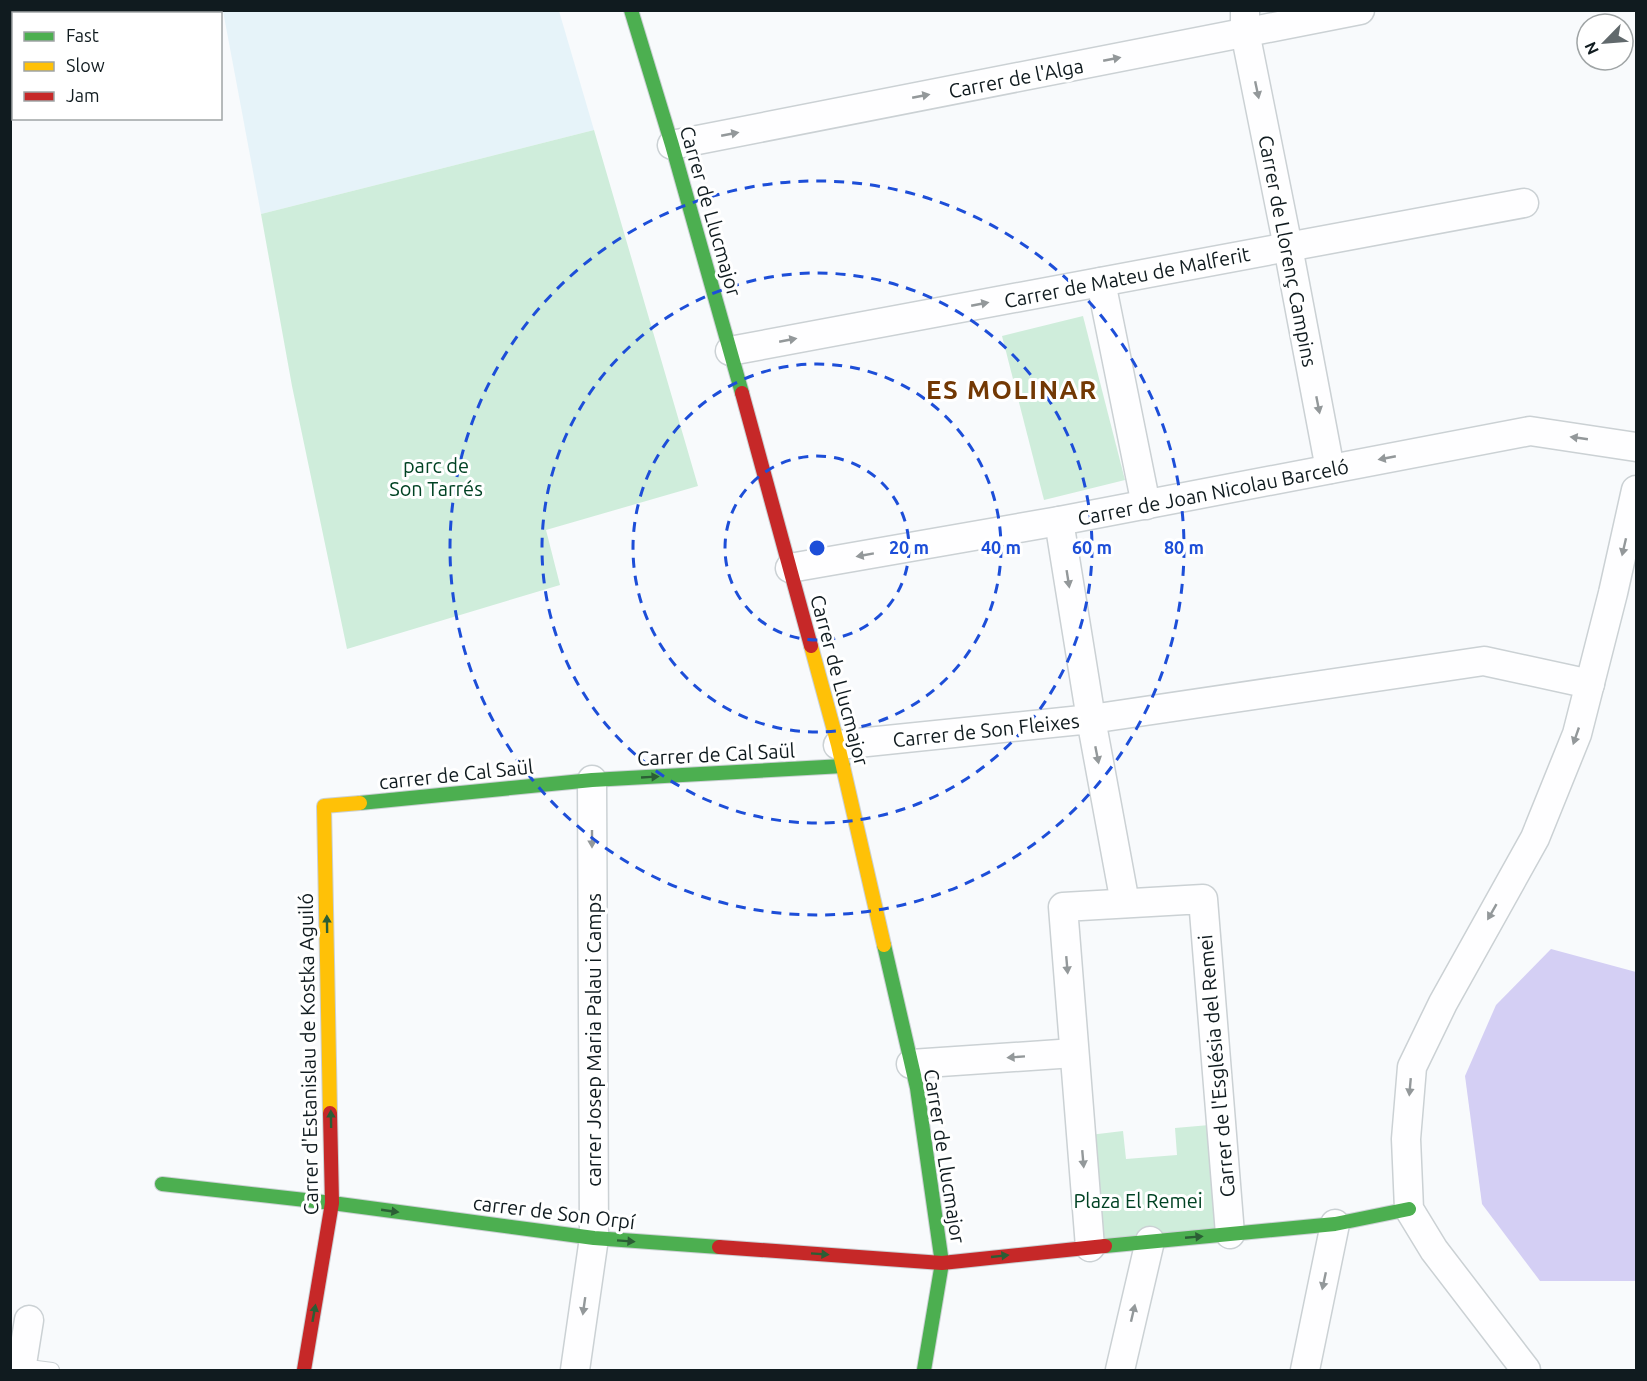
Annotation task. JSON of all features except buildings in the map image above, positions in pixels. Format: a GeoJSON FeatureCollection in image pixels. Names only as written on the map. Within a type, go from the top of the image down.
{"type":"FeatureCollection","features":[{"type":"Feature","properties":{"kind":"street","name":"Carrer de Llucmajor"},"geometry":{"type":"LineString","coordinates":[[632,10],[730,351],[841,755],[917,1088],[942,1263],[924,1371]]}},
{"type":"Feature","properties":{"kind":"street","name":"Carrer de l'Alga"},"geometry":{"type":"LineString","coordinates":[[672,145],[1245,21],[1360,10]]}},
{"type":"Feature","properties":{"kind":"street","name":"Carrer de Llorenç Campins"},"geometry":{"type":"LineString","coordinates":[[1245,21],[1330,469]]}},
{"type":"Feature","properties":{"kind":"street","name":"Carrer de Mateu de Malferit"},"geometry":{"type":"LineString","coordinates":[[730,351],[1524,203]]}},
{"type":"Feature","properties":{"kind":"street"},"geometry":{"type":"LineString","coordinates":[[1101,282],[1146,505]]}},
{"type":"Feature","properties":{"kind":"street","name":"Carrer de Joan Nicolau Barceló"},"geometry":{"type":"LineString","coordinates":[[790,568],[1146,505],[1530,431],[1636,447]]}},
{"type":"Feature","properties":{"kind":"street"},"geometry":{"type":"LineString","coordinates":[[1526,1371],[1434,1250],[1409,1209],[1406,1139],[1412,1066],[1443,1003],[1535,838],[1577,734],[1636,490]]}},
{"type":"Feature","properties":{"kind":"street"},"geometry":{"type":"LineString","coordinates":[[1059,521],[1091,719],[1484,661],[1590,684]]}},
{"type":"Feature","properties":{"kind":"street","name":"Carrer de Son Fleixes"},"geometry":{"type":"LineString","coordinates":[[841,755],[1091,719],[1125,903]]}},
{"type":"Feature","properties":{"kind":"street","name":"Carrer de Cal Saül"},"geometry":{"type":"LineString","coordinates":[[592,780],[841,755]]}},
{"type":"Feature","properties":{"kind":"street","name":"carrer de Cal Saül"},"geometry":{"type":"LineString","coordinates":[[324,806],[592,780]]}},
{"type":"Feature","properties":{"kind":"street","name":"carrer Josep Maria Palau i Camps"},"geometry":{"type":"LineString","coordinates":[[575,1371],[594,1238],[592,780]]}},
{"type":"Feature","properties":{"kind":"street","name":"Carrer d'Estanislau de Kostka Aguiló"},"geometry":{"type":"LineString","coordinates":[[304,1371],[332,1203],[324,806]]}},
{"type":"Feature","properties":{"kind":"street","name":"Carrer de l'Església del Remei"},"geometry":{"type":"LineString","coordinates":[[1125,903],[1203,899],[1230,1234]]}},
{"type":"Feature","properties":{"kind":"street"},"geometry":{"type":"LineString","coordinates":[[1090,1247],[1063,907],[1125,903]]}},
{"type":"Feature","properties":{"kind":"street"},"geometry":{"type":"LineString","coordinates":[[911,1064],[1074,1053]]}},
{"type":"Feature","properties":{"kind":"street","name":"carrer de Son Orpí"},"geometry":{"type":"LineString","coordinates":[[162,1184],[332,1203],[594,1238],[942,1263],[1335,1224],[1409,1209]]}},
{"type":"Feature","properties":{"kind":"street"},"geometry":{"type":"LineString","coordinates":[[1305,1371],[1335,1224]]}},
{"type":"Feature","properties":{"kind":"street"},"geometry":{"type":"LineString","coordinates":[[1120,1371],[1150,1241]]}},
{"type":"Feature","properties":{"kind":"street"},"geometry":{"type":"LineString","coordinates":[[21,1368],[29,1320]]}},
{"type":"Feature","properties":{"kind":"lane"},"geometry":{"type":"LineString","coordinates":[[21,1368],[52,1371]]}},
{"type":"Feature","properties":{"kind":"shaded area"},"geometry":{"type":"Polygon","coordinates":[[[223,11],[559,11],[594,130],[261,214],[223,11]]]}},
{"type":"Feature","properties":{"kind":"shaded area"},"geometry":{"type":"Polygon","coordinates":[[[1551,949],[1636,972],[1636,1281],[1540,1281],[1482,1204],[1465,1076],[1496,1005],[1551,949]]]}},
{"type":"Feature","properties":{"kind":"green space","name":"parc de Son Tarrés"},"geometry":{"type":"Polygon","coordinates":[[[594,130],[698,486],[546,530],[560,585],[347,649],[292,386],[261,214],[594,130]]]}},
{"type":"Feature","properties":{"kind":"green space"},"geometry":{"type":"Polygon","coordinates":[[[1083,316],[1125,480],[1044,500],[1002,336],[1083,316]]]}},
{"type":"Feature","properties":{"kind":"green space","name":"Plaza El Remei"},"geometry":{"type":"Polygon","coordinates":[[[1221,1124],[1230,1234],[1090,1247],[1081,1136],[1123,1131],[1126,1159],[1177,1155],[1175,1128],[1221,1124]]]}},
{"type":"Feature","properties":{"kind":"traffic: fast"},"geometry":{"type":"LineString","coordinates":[[631,10],[672,145],[742,393]]}},
{"type":"Feature","properties":{"kind":"traffic: fast"},"geometry":{"type":"LineString","coordinates":[[360,803],[592,780],[843,766]]}},
{"type":"Feature","properties":{"kind":"traffic: fast"},"geometry":{"type":"LineString","coordinates":[[884,945],[917,1088],[942,1263],[924,1370]]}},
{"type":"Feature","properties":{"kind":"traffic: fast"},"geometry":{"type":"LineString","coordinates":[[162,1184],[332,1203],[594,1238],[719,1247]]}},
{"type":"Feature","properties":{"kind":"traffic: fast"},"geometry":{"type":"LineString","coordinates":[[1105,1246],[1335,1224],[1409,1209]]}},
{"type":"Feature","properties":{"kind":"traffic: slow"},"geometry":{"type":"LineString","coordinates":[[811,646],[838,745],[884,945]]}},
{"type":"Feature","properties":{"kind":"traffic: slow"},"geometry":{"type":"LineString","coordinates":[[330,1113],[324,806],[360,803]]}},
{"type":"Feature","properties":{"kind":"traffic: jam"},"geometry":{"type":"LineString","coordinates":[[742,393],[811,646]]}},
{"type":"Feature","properties":{"kind":"traffic: jam"},"geometry":{"type":"LineString","coordinates":[[304,1370],[332,1203],[330,1113]]}},
{"type":"Feature","properties":{"kind":"traffic: jam"},"geometry":{"type":"LineString","coordinates":[[719,1247],[942,1263],[1105,1246]]}},
{"type":"Feature","properties":{"kind":"district","name":"ES MOLINAR"},"geometry":{"type":"Point","coordinates":[1012,389]}}]}
